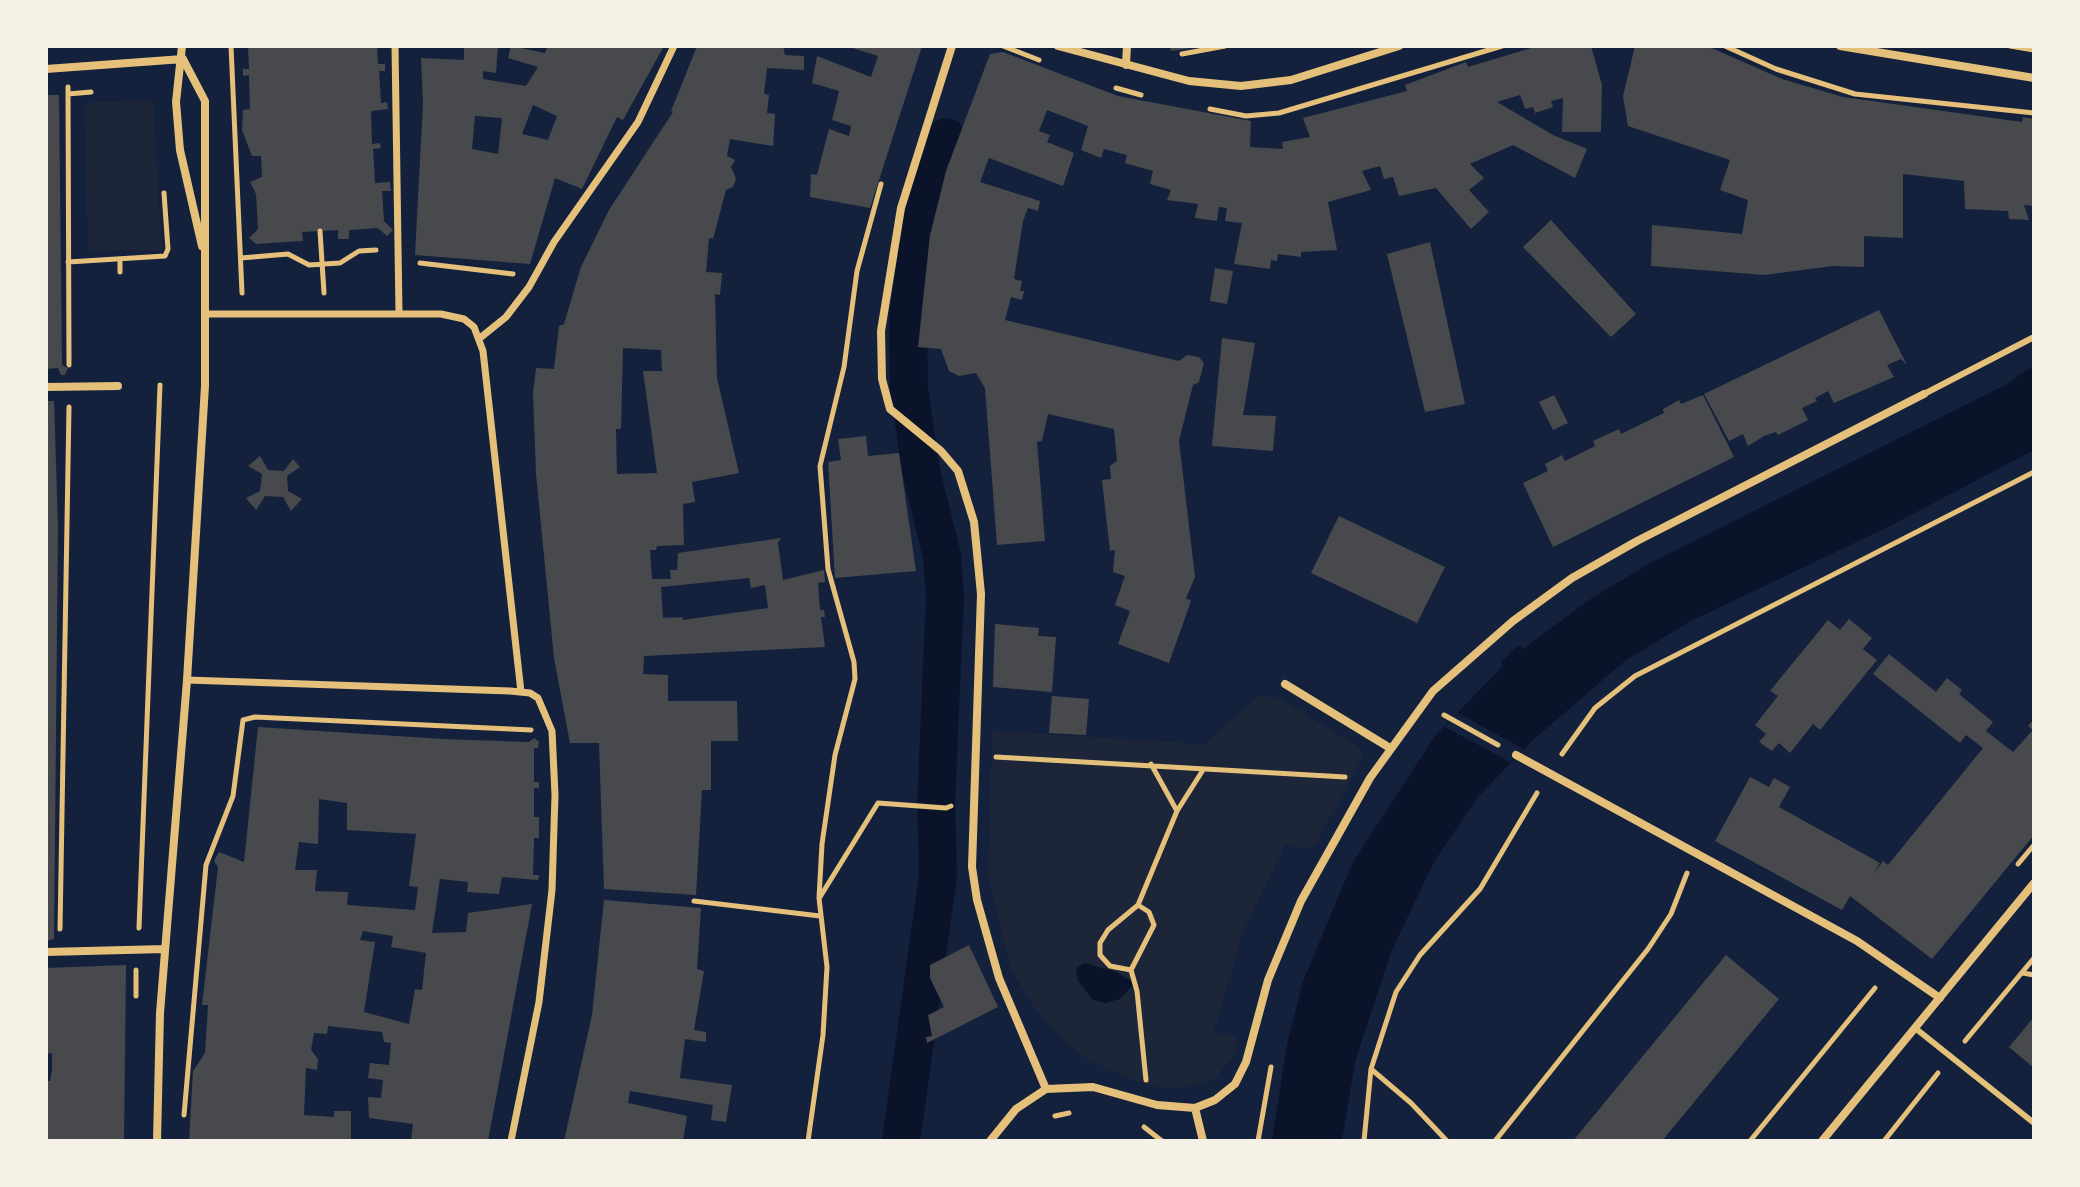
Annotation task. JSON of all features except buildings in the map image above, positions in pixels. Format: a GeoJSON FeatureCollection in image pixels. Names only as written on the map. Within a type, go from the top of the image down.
{"type":"FeatureCollection","features":[{"type":"Feature","properties":{"kind":"street"},"geometry":{"type":"LineString","coordinates":[[182,46],[176,102],[180,150],[206,262]]}},
{"type":"Feature","properties":{"kind":"street"},"geometry":{"type":"LineString","coordinates":[[395,46],[399,313]]}},
{"type":"Feature","properties":{"kind":"street"},"geometry":{"type":"LineString","coordinates":[[480,338],[506,317],[638,122],[674,46]]}},
{"type":"Feature","properties":{"kind":"street"},"geometry":{"type":"LineString","coordinates":[[952,46],[901,208],[885,295],[881,369],[883,392],[896,416],[941,451],[964,484],[980,562],[971,834],[977,900],[999,978],[1046,1089]]}},
{"type":"Feature","properties":{"kind":"street"},"geometry":{"type":"LineString","coordinates":[[1058,46],[1212,85],[1267,85],[1399,46]]}},
{"type":"Feature","properties":{"kind":"street"},"geometry":{"type":"LineString","coordinates":[[1126,65],[1127,46]]}},
{"type":"Feature","properties":{"kind":"street"},"geometry":{"type":"LineString","coordinates":[[1840,46],[2034,78]]}},
{"type":"Feature","properties":{"kind":"street"},"geometry":{"type":"LineString","coordinates":[[46,69],[183,59]]}},
{"type":"Feature","properties":{"kind":"street"},"geometry":{"type":"LineString","coordinates":[[157,1141],[165,949],[187,680],[205,386],[205,101],[183,59]]}},
{"type":"Feature","properties":{"kind":"street"},"geometry":{"type":"LineString","coordinates":[[205,314],[399,313],[456,317],[469,322],[480,338],[521,692]]}},
{"type":"Feature","properties":{"kind":"street"},"geometry":{"type":"LineString","coordinates":[[46,387],[118,386]]}},
{"type":"Feature","properties":{"kind":"street"},"geometry":{"type":"LineString","coordinates":[[990,1141],[1016,1109],[1046,1089],[1093,1087],[1169,1108],[1195,1108],[1215,1100],[1235,1084],[1246,1062],[1268,980],[1301,901],[1370,778],[1421,704],[1449,676],[1513,621],[1572,578],[1637,541],[1924,394]]}},
{"type":"Feature","properties":{"kind":"street"},"geometry":{"type":"LineString","coordinates":[[187,680],[521,692],[538,698],[552,731],[555,795],[552,890],[539,1002],[511,1141]]}},
{"type":"Feature","properties":{"kind":"street"},"geometry":{"type":"LineString","coordinates":[[1285,684],[1390,748]]}},
{"type":"Feature","properties":{"kind":"street"},"geometry":{"type":"LineString","coordinates":[[1516,755],[1857,941],[1940,998]]}},
{"type":"Feature","properties":{"kind":"street"},"geometry":{"type":"LineString","coordinates":[[1822,1141],[2034,883]]}},
{"type":"Feature","properties":{"kind":"street"},"geometry":{"type":"LineString","coordinates":[[46,952],[165,949]]}},
{"type":"Feature","properties":{"kind":"street"},"geometry":{"type":"LineString","coordinates":[[1195,1108],[1203,1141]]}},
{"type":"Feature","properties":{"kind":"lane"},"geometry":{"type":"LineString","coordinates":[[1924,394],[2034,337]]}},
{"type":"Feature","properties":{"kind":"lane"},"geometry":{"type":"LineString","coordinates":[[1915,1028],[2034,1123]]}},
{"type":"Feature","properties":{"kind":"path"},"geometry":{"type":"LineString","coordinates":[[231,46],[243,314]]}},
{"type":"Feature","properties":{"kind":"path"},"geometry":{"type":"LineString","coordinates":[[1176,54],[1225,46]]}},
{"type":"Feature","properties":{"kind":"path"},"geometry":{"type":"LineString","coordinates":[[1725,46],[1776,69],[1855,94],[2034,113]]}},
{"type":"Feature","properties":{"kind":"path"},"geometry":{"type":"LineString","coordinates":[[2010,46],[2034,50]]}},
{"type":"Feature","properties":{"kind":"path"},"geometry":{"type":"LineString","coordinates":[[60,951],[69,387],[69,67]]}},
{"type":"Feature","properties":{"kind":"path"},"geometry":{"type":"LineString","coordinates":[[68,94],[98,91]]}},
{"type":"Feature","properties":{"kind":"path"},"geometry":{"type":"LineString","coordinates":[[808,1141],[823,1035],[827,967],[819,898],[822,844],[835,755],[855,679],[854,662],[828,569],[820,466],[841,381],[857,271],[884,177]]}},
{"type":"Feature","properties":{"kind":"path"},"geometry":{"type":"LineString","coordinates":[[68,262],[165,256],[168,249],[164,190]]}},
{"type":"Feature","properties":{"kind":"path"},"geometry":{"type":"LineString","coordinates":[[320,231],[322,264]]}},
{"type":"Feature","properties":{"kind":"path"},"geometry":{"type":"LineString","coordinates":[[241,258],[288,254],[304,265],[340,263],[365,250],[430,266],[534,277]]}},
{"type":"Feature","properties":{"kind":"path"},"geometry":{"type":"LineString","coordinates":[[120,260],[120,272]]}},
{"type":"Feature","properties":{"kind":"path"},"geometry":{"type":"LineString","coordinates":[[135,1011],[160,385]]}},
{"type":"Feature","properties":{"kind":"path"},"geometry":{"type":"LineString","coordinates":[[1364,1141],[1371,1069],[1386,1016],[1407,971],[1480,889],[1549,773],[1595,708],[1635,676],[2034,472]]}},
{"type":"Feature","properties":{"kind":"path"},"geometry":{"type":"LineString","coordinates":[[1433,725],[1451,704]]}},
{"type":"Feature","properties":{"kind":"path"},"geometry":{"type":"LineString","coordinates":[[1442,714],[1516,755]]}},
{"type":"Feature","properties":{"kind":"path"},"geometry":{"type":"LineString","coordinates":[[183,1125],[206,865],[233,796],[243,720],[255,717],[552,731]]}},
{"type":"Feature","properties":{"kind":"path"},"geometry":{"type":"LineString","coordinates":[[991,757],[1370,778]]}},
{"type":"Feature","properties":{"kind":"path"},"geometry":{"type":"LineString","coordinates":[[1151,764],[1177,811]]}},
{"type":"Feature","properties":{"kind":"path"},"geometry":{"type":"LineString","coordinates":[[1131,970],[1110,966],[1100,955],[1100,943],[1108,930],[1138,905],[1177,811],[1203,770]]}},
{"type":"Feature","properties":{"kind":"path"},"geometry":{"type":"LineString","coordinates":[[819,898],[873,807],[884,801],[946,808]]}},
{"type":"Feature","properties":{"kind":"path"},"geometry":{"type":"LineString","coordinates":[[1495,1141],[1648,949],[1671,914],[1696,853]]}},
{"type":"Feature","properties":{"kind":"path"},"geometry":{"type":"LineString","coordinates":[[694,901],[821,916]]}},
{"type":"Feature","properties":{"kind":"path"},"geometry":{"type":"LineString","coordinates":[[1138,905],[1149,912],[1154,925],[1131,970],[1139,1006],[1145,1101]]}},
{"type":"Feature","properties":{"kind":"path"},"geometry":{"type":"LineString","coordinates":[[2022,973],[2034,975]]}},
{"type":"Feature","properties":{"kind":"path"},"geometry":{"type":"LineString","coordinates":[[1750,1141],[1875,988]]}},
{"type":"Feature","properties":{"kind":"path"},"geometry":{"type":"LineString","coordinates":[[1258,1141],[1272,1062]]}},
{"type":"Feature","properties":{"kind":"path"},"geometry":{"type":"LineString","coordinates":[[1371,1069],[1411,1103],[1447,1141]]}},
{"type":"Feature","properties":{"kind":"shaded area"},"geometry":{"type":"Polygon","coordinates":[[[153,100],[162,250],[88,251],[84,103],[153,100]]]}},
{"type":"Feature","properties":{"kind":"shaded area"},"geometry":{"type":"Polygon","coordinates":[[[2034,365],[2034,450],[1890,526],[1689,622],[1626,660],[1534,739],[1477,798],[1434,862],[1392,950],[1355,1062],[1342,1141],[1272,1141],[1287,1044],[1303,981],[1353,862],[1435,736],[1503,666],[1501,662],[1519,645],[1523,649],[1592,598],[1652,562],[2007,384],[2034,365]]]}},
{"type":"Feature","properties":{"kind":"shaded area"},"geometry":{"type":"Polygon","coordinates":[[[1260,695],[1282,700],[1361,748],[1363,757],[1315,845],[1304,850],[1286,843],[1244,930],[1214,1031],[1237,1038],[1235,1055],[1214,1079],[1184,1088],[1157,1087],[1132,1080],[1087,1059],[1062,1039],[1034,1007],[1010,968],[988,876],[992,731],[1204,744],[1260,695]]]}},
{"type":"Feature","properties":{"kind":"shaded area"},"geometry":{"type":"Polygon","coordinates":[[[1085,963],[1116,972],[1135,983],[1120,999],[1105,1003],[1093,1000],[1078,981],[1076,968],[1085,963]]]}},
{"type":"Feature","properties":{"kind":"pier"},"geometry":{"type":"Polygon","coordinates":[[[1458,713],[1523,749],[1510,762],[1445,727],[1458,713]]]}},
{"type":"Feature","properties":{"kind":"waterway"},"geometry":{"type":"LineString","coordinates":[[901,1141],[938,876],[936,803],[945,597],[942,556],[921,471],[909,389],[908,318],[922,216],[946,137]]}}]}
